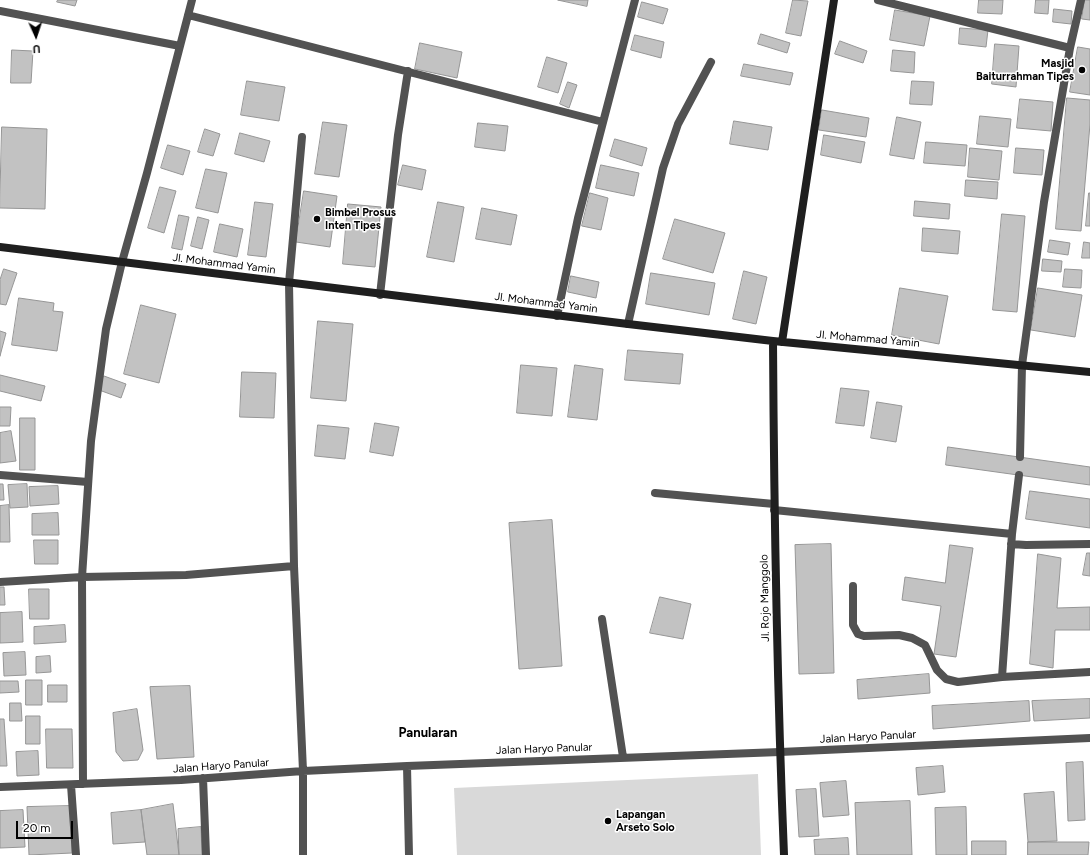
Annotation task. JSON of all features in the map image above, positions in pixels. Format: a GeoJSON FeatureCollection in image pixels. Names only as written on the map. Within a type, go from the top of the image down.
{"type":"FeatureCollection","features":[{"type":"Feature","properties":{"kind":"main road","name":"Jl. Rojo Manggolo"},"geometry":{"type":"LineString","coordinates":[[784,855],[774,507],[778,341],[834,0]]}},
{"type":"Feature","properties":{"kind":"main road","name":"Jl. Mohammad Yamin"},"geometry":{"type":"LineString","coordinates":[[0,247],[557,316],[778,341],[1090,372]]}},
{"type":"Feature","properties":{"kind":"street"},"geometry":{"type":"LineString","coordinates":[[83,784],[82,577],[91,441],[106,329],[122,262],[192,0]]}},
{"type":"Feature","properties":{"kind":"street"},"geometry":{"type":"LineString","coordinates":[[557,316],[578,218],[635,0]]}},
{"type":"Feature","properties":{"kind":"street"},"geometry":{"type":"LineString","coordinates":[[878,0],[1070,48]]}},
{"type":"Feature","properties":{"kind":"street"},"geometry":{"type":"LineString","coordinates":[[1020,457],[1022,365],[1044,202],[1070,48],[1080,0]]}},
{"type":"Feature","properties":{"kind":"street"},"geometry":{"type":"LineString","coordinates":[[0,11],[180,46]]}},
{"type":"Feature","properties":{"kind":"street"},"geometry":{"type":"LineString","coordinates":[[188,15],[603,122]]}},
{"type":"Feature","properties":{"kind":"street"},"geometry":{"type":"LineString","coordinates":[[628,324],[663,168],[678,124],[711,62]]}},
{"type":"Feature","properties":{"kind":"street"},"geometry":{"type":"LineString","coordinates":[[380,295],[398,135],[408,71]]}},
{"type":"Feature","properties":{"kind":"street"},"geometry":{"type":"LineString","coordinates":[[302,137],[289,283],[294,566],[303,771],[303,855]]}},
{"type":"Feature","properties":{"kind":"street"},"geometry":{"type":"LineString","coordinates":[[0,475],[88,482]]}},
{"type":"Feature","properties":{"kind":"street"},"geometry":{"type":"LineString","coordinates":[[1002,677],[1011,544],[1019,475]]}},
{"type":"Feature","properties":{"kind":"street"},"geometry":{"type":"LineString","coordinates":[[655,493],[1012,534]]}},
{"type":"Feature","properties":{"kind":"street"},"geometry":{"type":"LineString","coordinates":[[1011,544],[1090,544]]}},
{"type":"Feature","properties":{"kind":"street"},"geometry":{"type":"LineString","coordinates":[[0,582],[82,577],[186,575],[294,566]]}},
{"type":"Feature","properties":{"kind":"street"},"geometry":{"type":"LineString","coordinates":[[853,586],[853,625],[858,634],[864,636],[899,635],[912,638],[925,645],[937,670],[946,679],[958,682],[1002,677],[1090,672]]}},
{"type":"Feature","properties":{"kind":"street"},"geometry":{"type":"LineString","coordinates":[[602,619],[623,758]]}},
{"type":"Feature","properties":{"kind":"street","name":"Jalan Haryo Panular"},"geometry":{"type":"LineString","coordinates":[[0,787],[71,785],[407,766],[780,752],[1090,738]]}},
{"type":"Feature","properties":{"kind":"street"},"geometry":{"type":"LineString","coordinates":[[407,766],[409,855]]}},
{"type":"Feature","properties":{"kind":"street"},"geometry":{"type":"LineString","coordinates":[[203,778],[206,855]]}},
{"type":"Feature","properties":{"kind":"street"},"geometry":{"type":"LineString","coordinates":[[71,785],[76,855]]}},
{"type":"Feature","properties":{"kind":"shaded area","name":"Lapangan Arseto Solo"},"geometry":{"type":"Polygon","coordinates":[[[758,774],[761,855],[457,855],[454,788],[758,774]]]}},
{"type":"Feature","properties":{"kind":"building"},"geometry":{"type":"Polygon","coordinates":[[[58,0],[77,0],[75,6],[57,2],[58,0]]]}},
{"type":"Feature","properties":{"kind":"building"},"geometry":{"type":"Polygon","coordinates":[[[558,0],[588,0],[587,6],[558,0]]]}},
{"type":"Feature","properties":{"kind":"building"},"geometry":{"type":"Polygon","coordinates":[[[793,0],[808,1],[801,36],[786,33],[793,0]]]}},
{"type":"Feature","properties":{"kind":"building"},"geometry":{"type":"Polygon","coordinates":[[[979,0],[1003,0],[1002,14],[978,13],[979,0]]]}},
{"type":"Feature","properties":{"kind":"building"},"geometry":{"type":"Polygon","coordinates":[[[1036,0],[1049,0],[1048,14],[1035,13],[1036,0]]]}},
{"type":"Feature","properties":{"kind":"building"},"geometry":{"type":"Polygon","coordinates":[[[1085,0],[1090,0],[1090,20],[1082,19],[1085,0]]]}},
{"type":"Feature","properties":{"kind":"building"},"geometry":{"type":"Polygon","coordinates":[[[642,2],[668,9],[663,24],[638,17],[642,2]]]}},
{"type":"Feature","properties":{"kind":"building"},"geometry":{"type":"Polygon","coordinates":[[[1054,9],[1072,11],[1071,24],[1053,22],[1054,9]]]}},
{"type":"Feature","properties":{"kind":"building"},"geometry":{"type":"Polygon","coordinates":[[[895,10],[930,16],[924,46],[890,40],[895,10]]]}},
{"type":"Feature","properties":{"kind":"building"},"geometry":{"type":"Polygon","coordinates":[[[960,28],[988,30],[986,47],[959,44],[960,28]]]}},
{"type":"Feature","properties":{"kind":"building"},"geometry":{"type":"Polygon","coordinates":[[[761,34],[790,43],[787,53],[758,44],[761,34]]]}},
{"type":"Feature","properties":{"kind":"building"},"geometry":{"type":"Polygon","coordinates":[[[635,35],[664,42],[661,58],[631,50],[635,35]]]}},
{"type":"Feature","properties":{"kind":"building"},"geometry":{"type":"Polygon","coordinates":[[[840,41],[867,51],[863,63],[835,54],[840,41]]]}},
{"type":"Feature","properties":{"kind":"building"},"geometry":{"type":"Polygon","coordinates":[[[420,43],[462,52],[457,78],[415,69],[420,43]]]}},
{"type":"Feature","properties":{"kind":"building"},"geometry":{"type":"Polygon","coordinates":[[[995,44],[1019,46],[1016,87],[992,84],[995,44]]]}},
{"type":"Feature","properties":{"kind":"building","name":"Masjid Baiturrahman Tipes"},"geometry":{"type":"Polygon","coordinates":[[[1078,47],[1090,49],[1090,95],[1070,92],[1078,47]]]}},
{"type":"Feature","properties":{"kind":"building"},"geometry":{"type":"Polygon","coordinates":[[[12,50],[33,51],[31,83],[11,83],[12,50]]]}},
{"type":"Feature","properties":{"kind":"building"},"geometry":{"type":"Polygon","coordinates":[[[893,50],[915,52],[914,73],[891,71],[893,50]]]}},
{"type":"Feature","properties":{"kind":"building"},"geometry":{"type":"Polygon","coordinates":[[[547,57],[567,63],[558,93],[538,87],[547,57]]]}},
{"type":"Feature","properties":{"kind":"building"},"geometry":{"type":"Polygon","coordinates":[[[744,64],[793,73],[790,85],[741,76],[744,64]]]}},
{"type":"Feature","properties":{"kind":"building"},"geometry":{"type":"Polygon","coordinates":[[[247,81],[285,87],[279,121],[241,115],[247,81]]]}},
{"type":"Feature","properties":{"kind":"building"},"geometry":{"type":"Polygon","coordinates":[[[912,81],[934,82],[932,105],[910,104],[912,81]]]}},
{"type":"Feature","properties":{"kind":"building"},"geometry":{"type":"Polygon","coordinates":[[[568,82],[577,85],[569,108],[560,104],[568,82]]]}},
{"type":"Feature","properties":{"kind":"building"},"geometry":{"type":"Polygon","coordinates":[[[1067,98],[1090,100],[1090,124],[1081,231],[1056,229],[1067,98]]]}},
{"type":"Feature","properties":{"kind":"building"},"geometry":{"type":"Polygon","coordinates":[[[1020,99],[1053,102],[1051,131],[1017,128],[1020,99]]]}},
{"type":"Feature","properties":{"kind":"building"},"geometry":{"type":"Polygon","coordinates":[[[822,110],[869,118],[866,137],[819,130],[822,110]]]}},
{"type":"Feature","properties":{"kind":"building"},"geometry":{"type":"Polygon","coordinates":[[[980,116],[1011,119],[1008,147],[977,144],[980,116]]]}},
{"type":"Feature","properties":{"kind":"building"},"geometry":{"type":"Polygon","coordinates":[[[897,117],[921,122],[914,159],[890,155],[897,117]]]}},
{"type":"Feature","properties":{"kind":"building"},"geometry":{"type":"Polygon","coordinates":[[[734,121],[772,127],[768,150],[730,144],[734,121]]]}},
{"type":"Feature","properties":{"kind":"building"},"geometry":{"type":"Polygon","coordinates":[[[323,122],[347,125],[339,177],[315,174],[323,122]]]}},
{"type":"Feature","properties":{"kind":"building"},"geometry":{"type":"Polygon","coordinates":[[[478,123],[508,126],[505,151],[475,147],[478,123]]]}},
{"type":"Feature","properties":{"kind":"building"},"geometry":{"type":"Polygon","coordinates":[[[2,127],[47,129],[45,209],[0,208],[2,127]]]}},
{"type":"Feature","properties":{"kind":"building"},"geometry":{"type":"Polygon","coordinates":[[[205,129],[220,134],[213,156],[198,152],[205,129]]]}},
{"type":"Feature","properties":{"kind":"building"},"geometry":{"type":"Polygon","coordinates":[[[240,133],[270,141],[264,162],[235,154],[240,133]]]}},
{"type":"Feature","properties":{"kind":"building"},"geometry":{"type":"Polygon","coordinates":[[[824,135],[865,142],[861,163],[821,155],[824,135]]]}},
{"type":"Feature","properties":{"kind":"building"},"geometry":{"type":"Polygon","coordinates":[[[615,139],[647,148],[642,166],[610,156],[615,139]]]}},
{"type":"Feature","properties":{"kind":"building"},"geometry":{"type":"Polygon","coordinates":[[[926,142],[967,145],[965,166],[924,163],[926,142]]]}},
{"type":"Feature","properties":{"kind":"building"},"geometry":{"type":"Polygon","coordinates":[[[168,145],[190,151],[183,175],[161,168],[168,145]]]}},
{"type":"Feature","properties":{"kind":"building"},"geometry":{"type":"Polygon","coordinates":[[[970,148],[1002,151],[999,180],[968,177],[970,148]]]}},
{"type":"Feature","properties":{"kind":"building"},"geometry":{"type":"Polygon","coordinates":[[[1016,148],[1044,150],[1042,175],[1014,173],[1016,148]]]}},
{"type":"Feature","properties":{"kind":"building"},"geometry":{"type":"Polygon","coordinates":[[[403,165],[426,170],[422,190],[398,185],[403,165]]]}},
{"type":"Feature","properties":{"kind":"building"},"geometry":{"type":"Polygon","coordinates":[[[601,165],[639,173],[634,196],[596,188],[601,165]]]}},
{"type":"Feature","properties":{"kind":"building"},"geometry":{"type":"Polygon","coordinates":[[[206,169],[227,173],[218,213],[196,208],[206,169]]]}},
{"type":"Feature","properties":{"kind":"building"},"geometry":{"type":"Polygon","coordinates":[[[966,180],[998,182],[997,199],[965,196],[966,180]]]}},
{"type":"Feature","properties":{"kind":"building"},"geometry":{"type":"Polygon","coordinates":[[[160,187],[176,191],[164,233],[148,228],[160,187]]]}},
{"type":"Feature","properties":{"kind":"building","name":"Bimbel Prosus Inten Tipes"},"geometry":{"type":"Polygon","coordinates":[[[304,191],[337,196],[330,247],[296,242],[304,191]]]}},
{"type":"Feature","properties":{"kind":"building"},"geometry":{"type":"Polygon","coordinates":[[[590,193],[608,198],[601,230],[582,226],[590,193]]]}},
{"type":"Feature","properties":{"kind":"building"},"geometry":{"type":"Polygon","coordinates":[[[1089,193],[1090,226],[1086,226],[1089,193]]]}},
{"type":"Feature","properties":{"kind":"building"},"geometry":{"type":"Polygon","coordinates":[[[915,201],[950,204],[949,219],[914,216],[915,201]]]}},
{"type":"Feature","properties":{"kind":"building"},"geometry":{"type":"Polygon","coordinates":[[[255,202],[273,204],[266,257],[248,255],[255,202]]]}},
{"type":"Feature","properties":{"kind":"building"},"geometry":{"type":"Polygon","coordinates":[[[438,202],[464,207],[454,262],[427,257],[438,202]]]}},
{"type":"Feature","properties":{"kind":"building"},"geometry":{"type":"Polygon","coordinates":[[[348,204],[381,207],[375,267],[343,264],[348,204]]]}},
{"type":"Feature","properties":{"kind":"building"},"geometry":{"type":"Polygon","coordinates":[[[482,208],[517,215],[511,245],[476,239],[482,208]]]}},
{"type":"Feature","properties":{"kind":"building"},"geometry":{"type":"Polygon","coordinates":[[[1002,214],[1025,216],[1017,312],[993,310],[1002,214]]]}},
{"type":"Feature","properties":{"kind":"building"},"geometry":{"type":"Polygon","coordinates":[[[179,215],[189,217],[182,250],[172,248],[179,215]]]}},
{"type":"Feature","properties":{"kind":"building"},"geometry":{"type":"Polygon","coordinates":[[[198,217],[209,220],[202,249],[191,246],[198,217]]]}},
{"type":"Feature","properties":{"kind":"building"},"geometry":{"type":"Polygon","coordinates":[[[675,219],[725,233],[713,273],[663,259],[675,219]]]}},
{"type":"Feature","properties":{"kind":"building"},"geometry":{"type":"Polygon","coordinates":[[[220,224],[243,229],[237,257],[214,252],[220,224]]]}},
{"type":"Feature","properties":{"kind":"building"},"geometry":{"type":"Polygon","coordinates":[[[923,228],[960,231],[958,254],[922,251],[923,228]]]}},
{"type":"Feature","properties":{"kind":"building"},"geometry":{"type":"Polygon","coordinates":[[[1050,240],[1070,243],[1068,255],[1048,252],[1050,240]]]}},
{"type":"Feature","properties":{"kind":"building"},"geometry":{"type":"Polygon","coordinates":[[[1084,242],[1090,243],[1090,258],[1082,258],[1084,242]]]}},
{"type":"Feature","properties":{"kind":"building"},"geometry":{"type":"Polygon","coordinates":[[[1043,259],[1062,261],[1061,272],[1042,271],[1043,259]]]}},
{"type":"Feature","properties":{"kind":"building"},"geometry":{"type":"Polygon","coordinates":[[[4,269],[17,273],[6,305],[0,304],[0,280],[4,269]]]}},
{"type":"Feature","properties":{"kind":"building"},"geometry":{"type":"Polygon","coordinates":[[[1065,269],[1082,270],[1081,288],[1063,287],[1065,269]]]}},
{"type":"Feature","properties":{"kind":"building"},"geometry":{"type":"Polygon","coordinates":[[[744,271],[767,277],[756,324],[733,319],[744,271]]]}},
{"type":"Feature","properties":{"kind":"building"},"geometry":{"type":"Polygon","coordinates":[[[651,273],[715,283],[709,315],[646,304],[651,273]]]}},
{"type":"Feature","properties":{"kind":"building"},"geometry":{"type":"Polygon","coordinates":[[[571,276],[599,282],[596,298],[568,292],[571,276]]]}},
{"type":"Feature","properties":{"kind":"building"},"geometry":{"type":"Polygon","coordinates":[[[900,288],[948,296],[939,344],[892,335],[900,288]]]}},
{"type":"Feature","properties":{"kind":"building"},"geometry":{"type":"Polygon","coordinates":[[[1038,288],[1082,295],[1075,337],[1031,330],[1038,288]]]}},
{"type":"Feature","properties":{"kind":"building"},"geometry":{"type":"Polygon","coordinates":[[[19,298],[54,303],[53,311],[63,312],[57,351],[12,345],[19,298]]]}},
{"type":"Feature","properties":{"kind":"building"},"geometry":{"type":"Polygon","coordinates":[[[141,305],[176,314],[159,383],[124,374],[141,305]]]}},
{"type":"Feature","properties":{"kind":"building"},"geometry":{"type":"Polygon","coordinates":[[[318,321],[353,324],[346,401],[311,398],[318,321]]]}},
{"type":"Feature","properties":{"kind":"building"},"geometry":{"type":"Polygon","coordinates":[[[0,331],[6,333],[0,356],[0,331]]]}},
{"type":"Feature","properties":{"kind":"building"},"geometry":{"type":"Polygon","coordinates":[[[628,350],[683,354],[680,384],[625,380],[628,350]]]}},
{"type":"Feature","properties":{"kind":"building"},"geometry":{"type":"Polygon","coordinates":[[[521,365],[557,368],[552,416],[517,413],[521,365]]]}},
{"type":"Feature","properties":{"kind":"building"},"geometry":{"type":"Polygon","coordinates":[[[575,365],[603,369],[597,420],[568,417],[575,365]]]}},
{"type":"Feature","properties":{"kind":"building"},"geometry":{"type":"Polygon","coordinates":[[[242,372],[276,373],[274,418],[240,417],[242,372]]]}},
{"type":"Feature","properties":{"kind":"building"},"geometry":{"type":"Polygon","coordinates":[[[0,375],[45,386],[41,401],[0,391],[0,375]]]}},
{"type":"Feature","properties":{"kind":"building"},"geometry":{"type":"Polygon","coordinates":[[[104,376],[126,384],[121,398],[99,390],[104,376]]]}},
{"type":"Feature","properties":{"kind":"building"},"geometry":{"type":"Polygon","coordinates":[[[841,388],[869,391],[864,426],[836,423],[841,388]]]}},
{"type":"Feature","properties":{"kind":"building"},"geometry":{"type":"Polygon","coordinates":[[[877,402],[902,406],[896,442],[871,438],[877,402]]]}},
{"type":"Feature","properties":{"kind":"building"},"geometry":{"type":"Polygon","coordinates":[[[0,407],[11,407],[10,426],[0,426],[0,407]]]}},
{"type":"Feature","properties":{"kind":"building"},"geometry":{"type":"Polygon","coordinates":[[[20,418],[35,418],[35,470],[20,470],[20,418]]]}},
{"type":"Feature","properties":{"kind":"building"},"geometry":{"type":"Polygon","coordinates":[[[375,423],[399,427],[393,456],[370,452],[375,423]]]}},
{"type":"Feature","properties":{"kind":"building"},"geometry":{"type":"Polygon","coordinates":[[[318,425],[349,428],[345,459],[315,456],[318,425]]]}},
{"type":"Feature","properties":{"kind":"building"},"geometry":{"type":"Polygon","coordinates":[[[11,431],[16,461],[0,463],[0,433],[11,431]]]}},
{"type":"Feature","properties":{"kind":"building"},"geometry":{"type":"Polygon","coordinates":[[[948,447],[1090,467],[1090,485],[946,465],[948,447]]]}},
{"type":"Feature","properties":{"kind":"building"},"geometry":{"type":"Polygon","coordinates":[[[0,484],[3,484],[4,500],[0,500],[0,484]]]}},
{"type":"Feature","properties":{"kind":"building"},"geometry":{"type":"Polygon","coordinates":[[[27,484],[28,507],[10,508],[8,485],[27,484]]]}},
{"type":"Feature","properties":{"kind":"building"},"geometry":{"type":"Polygon","coordinates":[[[58,486],[59,504],[30,506],[29,487],[58,486]]]}},
{"type":"Feature","properties":{"kind":"building"},"geometry":{"type":"Polygon","coordinates":[[[1030,491],[1090,499],[1090,528],[1026,519],[1030,491]]]}},
{"type":"Feature","properties":{"kind":"building"},"geometry":{"type":"Polygon","coordinates":[[[9,505],[10,542],[0,542],[0,506],[9,505]]]}},
{"type":"Feature","properties":{"kind":"building"},"geometry":{"type":"Polygon","coordinates":[[[58,513],[59,535],[32,535],[32,514],[58,513]]]}},
{"type":"Feature","properties":{"kind":"building"},"geometry":{"type":"Polygon","coordinates":[[[552,520],[562,666],[519,669],[509,523],[552,520]]]}},
{"type":"Feature","properties":{"kind":"building"},"geometry":{"type":"Polygon","coordinates":[[[34,540],[58,540],[58,564],[35,564],[34,540]]]}},
{"type":"Feature","properties":{"kind":"building"},"geometry":{"type":"Polygon","coordinates":[[[831,544],[834,673],[799,674],[795,545],[831,544]]]}},
{"type":"Feature","properties":{"kind":"building"},"geometry":{"type":"Polygon","coordinates":[[[950,545],[973,548],[956,657],[934,654],[941,606],[902,600],[905,577],[945,583],[950,545]]]}},
{"type":"Feature","properties":{"kind":"building"},"geometry":{"type":"Polygon","coordinates":[[[1087,553],[1090,553],[1090,576],[1083,575],[1087,553]]]}},
{"type":"Feature","properties":{"kind":"building"},"geometry":{"type":"Polygon","coordinates":[[[1038,554],[1061,558],[1057,608],[1090,607],[1090,630],[1055,630],[1053,668],[1030,664],[1038,554]]]}},
{"type":"Feature","properties":{"kind":"building"},"geometry":{"type":"Polygon","coordinates":[[[0,587],[4,587],[5,605],[0,605],[0,587]]]}},
{"type":"Feature","properties":{"kind":"building"},"geometry":{"type":"Polygon","coordinates":[[[29,589],[49,589],[49,619],[30,619],[29,589]]]}},
{"type":"Feature","properties":{"kind":"building"},"geometry":{"type":"Polygon","coordinates":[[[660,597],[691,604],[683,639],[650,633],[660,597]]]}},
{"type":"Feature","properties":{"kind":"building"},"geometry":{"type":"Polygon","coordinates":[[[22,612],[23,642],[0,643],[0,613],[22,612]]]}},
{"type":"Feature","properties":{"kind":"building"},"geometry":{"type":"Polygon","coordinates":[[[65,625],[66,642],[34,644],[34,627],[65,625]]]}},
{"type":"Feature","properties":{"kind":"building"},"geometry":{"type":"Polygon","coordinates":[[[25,652],[26,675],[4,676],[3,653],[25,652]]]}},
{"type":"Feature","properties":{"kind":"building"},"geometry":{"type":"Polygon","coordinates":[[[50,656],[51,672],[36,673],[36,657],[50,656]]]}},
{"type":"Feature","properties":{"kind":"building"},"geometry":{"type":"Polygon","coordinates":[[[929,674],[930,693],[858,699],[857,680],[929,674]]]}},
{"type":"Feature","properties":{"kind":"building"},"geometry":{"type":"Polygon","coordinates":[[[26,680],[42,680],[42,705],[26,705],[26,680]]]}},
{"type":"Feature","properties":{"kind":"building"},"geometry":{"type":"Polygon","coordinates":[[[0,681],[18,681],[19,692],[0,693],[0,681]]]}},
{"type":"Feature","properties":{"kind":"building"},"geometry":{"type":"Polygon","coordinates":[[[48,685],[67,685],[67,702],[48,702],[48,685]]]}},
{"type":"Feature","properties":{"kind":"building"},"geometry":{"type":"Polygon","coordinates":[[[190,686],[194,757],[157,759],[150,687],[190,686]]]}},
{"type":"Feature","properties":{"kind":"building"},"geometry":{"type":"Polygon","coordinates":[[[1090,699],[1090,718],[1034,721],[1032,701],[1090,699]]]}},
{"type":"Feature","properties":{"kind":"building"},"geometry":{"type":"Polygon","coordinates":[[[1029,701],[1030,721],[933,729],[932,706],[1029,701]]]}},
{"type":"Feature","properties":{"kind":"building"},"geometry":{"type":"Polygon","coordinates":[[[10,703],[21,703],[22,721],[10,721],[10,703]]]}},
{"type":"Feature","properties":{"kind":"building"},"geometry":{"type":"Polygon","coordinates":[[[137,709],[143,750],[138,760],[123,761],[116,752],[113,713],[137,709]]]}},
{"type":"Feature","properties":{"kind":"building"},"geometry":{"type":"Polygon","coordinates":[[[26,716],[40,716],[40,744],[26,744],[26,716]]]}},
{"type":"Feature","properties":{"kind":"building"},"geometry":{"type":"Polygon","coordinates":[[[0,719],[4,719],[7,766],[0,766],[0,719]]]}},
{"type":"Feature","properties":{"kind":"building"},"geometry":{"type":"Polygon","coordinates":[[[46,729],[72,729],[73,768],[47,768],[46,729]]]}},
{"type":"Feature","properties":{"kind":"building"},"geometry":{"type":"Polygon","coordinates":[[[38,751],[39,775],[17,776],[16,752],[38,751]]]}},
{"type":"Feature","properties":{"kind":"building"},"geometry":{"type":"Polygon","coordinates":[[[1083,762],[1085,820],[1068,821],[1066,763],[1083,762]]]}},
{"type":"Feature","properties":{"kind":"building"},"geometry":{"type":"Polygon","coordinates":[[[943,766],[945,792],[918,795],[916,768],[943,766]]]}},
{"type":"Feature","properties":{"kind":"building"},"geometry":{"type":"Polygon","coordinates":[[[846,781],[849,815],[823,817],[820,783],[846,781]]]}},
{"type":"Feature","properties":{"kind":"building"},"geometry":{"type":"Polygon","coordinates":[[[816,789],[819,836],[799,837],[796,790],[816,789]]]}},
{"type":"Feature","properties":{"kind":"building"},"geometry":{"type":"Polygon","coordinates":[[[1054,792],[1057,841],[1028,842],[1024,794],[1054,792]]]}},
{"type":"Feature","properties":{"kind":"building"},"geometry":{"type":"Polygon","coordinates":[[[910,801],[912,855],[857,855],[855,803],[910,801]]]}},
{"type":"Feature","properties":{"kind":"building"},"geometry":{"type":"Polygon","coordinates":[[[173,804],[179,855],[147,855],[141,810],[173,804]]]}},
{"type":"Feature","properties":{"kind":"building"},"geometry":{"type":"Polygon","coordinates":[[[70,806],[72,853],[29,855],[27,807],[70,806]]]}},
{"type":"Feature","properties":{"kind":"building"},"geometry":{"type":"Polygon","coordinates":[[[966,807],[967,855],[936,855],[935,808],[966,807]]]}},
{"type":"Feature","properties":{"kind":"building"},"geometry":{"type":"Polygon","coordinates":[[[23,810],[25,847],[0,848],[0,811],[23,810]]]}},
{"type":"Feature","properties":{"kind":"building"},"geometry":{"type":"Polygon","coordinates":[[[141,810],[145,842],[113,844],[111,813],[141,810]]]}},
{"type":"Feature","properties":{"kind":"building"},"geometry":{"type":"Polygon","coordinates":[[[201,827],[202,855],[179,855],[178,829],[201,827]]]}},
{"type":"Feature","properties":{"kind":"building"},"geometry":{"type":"Polygon","coordinates":[[[848,838],[849,855],[815,855],[814,840],[848,838]]]}},
{"type":"Feature","properties":{"kind":"building"},"geometry":{"type":"Polygon","coordinates":[[[972,841],[1006,841],[1006,855],[972,855],[972,841]]]}},
{"type":"Feature","properties":{"kind":"building"},"geometry":{"type":"Polygon","coordinates":[[[1028,842],[1089,842],[1088,855],[1028,855],[1028,842]]]}},
{"type":"Feature","properties":{"kind":"place","name":"Masjid Baiturrahman Tipes"},"geometry":{"type":"Point","coordinates":[1082,70]}},
{"type":"Feature","properties":{"kind":"place","name":"Bimbel Prosus Inten Tipes"},"geometry":{"type":"Point","coordinates":[317,219]}},
{"type":"Feature","properties":{"kind":"place","name":"Lapangan Arseto Solo"},"geometry":{"type":"Point","coordinates":[608,821]}},
{"type":"Feature","properties":{"kind":"district","name":"Panularan"},"geometry":{"type":"Point","coordinates":[428,733]}}]}
